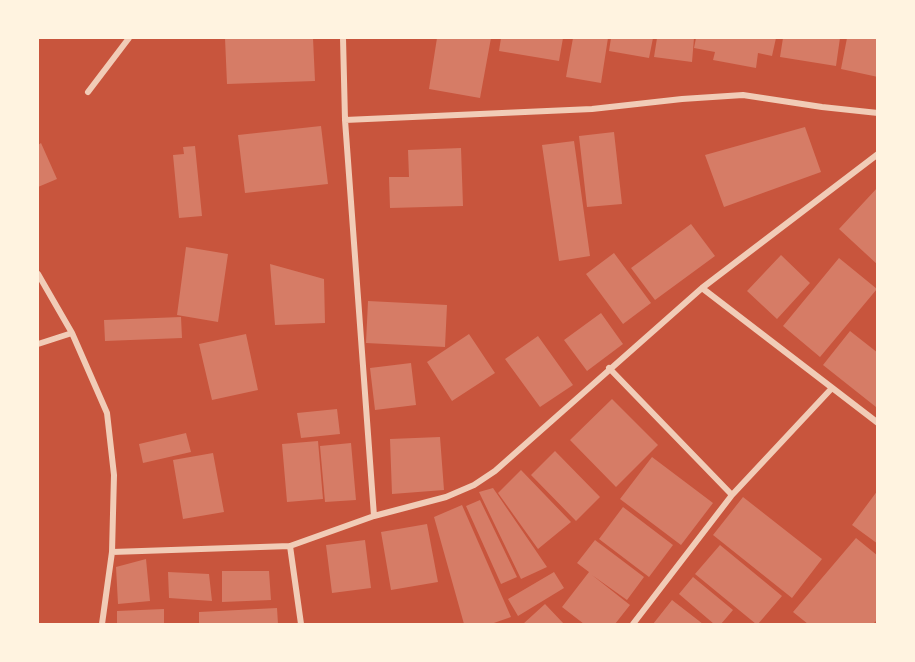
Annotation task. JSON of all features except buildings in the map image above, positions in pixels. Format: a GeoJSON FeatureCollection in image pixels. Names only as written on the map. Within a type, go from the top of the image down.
{"type":"FeatureCollection","features":[{"type":"Feature","properties":{"kind":"street"},"geometry":{"type":"LineString","coordinates":[[88,92],[129,38]]}},
{"type":"Feature","properties":{"kind":"street"},"geometry":{"type":"LineString","coordinates":[[343,38],[345,120],[374,516]]}},
{"type":"Feature","properties":{"kind":"street"},"geometry":{"type":"LineString","coordinates":[[345,120],[592,109],[743,95],[878,113]]}},
{"type":"Feature","properties":{"kind":"street"},"geometry":{"type":"LineString","coordinates":[[112,552],[290,546],[374,516],[446,496],[474,485],[495,471],[702,288],[878,154]]}},
{"type":"Feature","properties":{"kind":"street"},"geometry":{"type":"LineString","coordinates":[[38,274],[72,333],[107,413],[114,475],[112,552],[102,624]]}},
{"type":"Feature","properties":{"kind":"street"},"geometry":{"type":"LineString","coordinates":[[702,288],[878,423]]}},
{"type":"Feature","properties":{"kind":"street"},"geometry":{"type":"LineString","coordinates":[[38,344],[72,333]]}},
{"type":"Feature","properties":{"kind":"street"},"geometry":{"type":"LineString","coordinates":[[609,368],[732,495]]}},
{"type":"Feature","properties":{"kind":"street"},"geometry":{"type":"LineString","coordinates":[[633,624],[732,495],[832,388]]}},
{"type":"Feature","properties":{"kind":"street"},"geometry":{"type":"LineString","coordinates":[[290,546],[301,624]]}}]}
